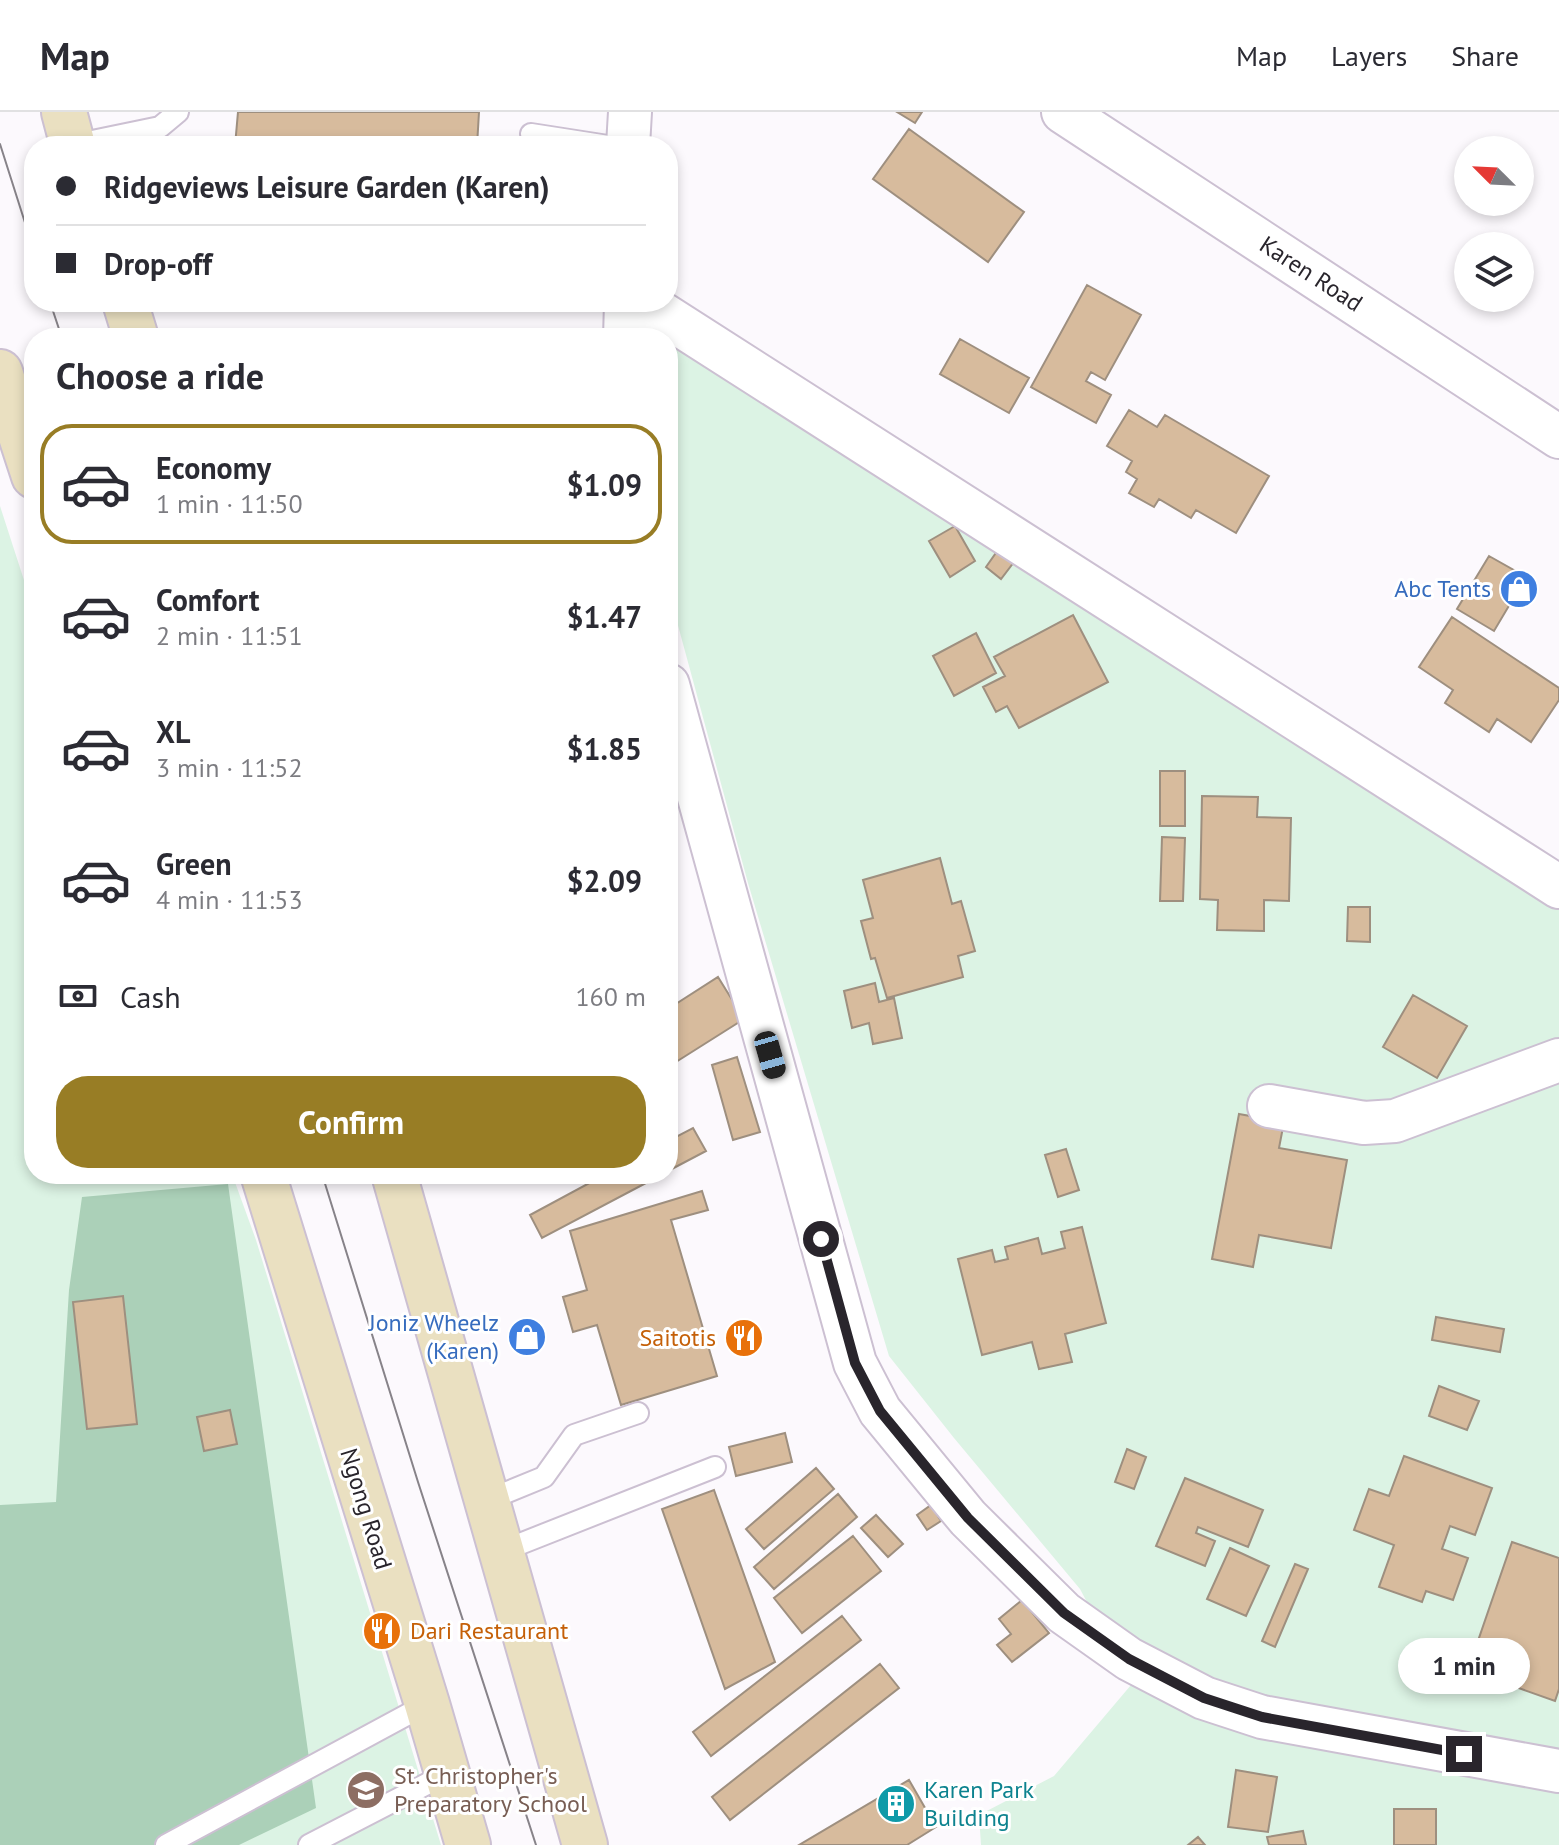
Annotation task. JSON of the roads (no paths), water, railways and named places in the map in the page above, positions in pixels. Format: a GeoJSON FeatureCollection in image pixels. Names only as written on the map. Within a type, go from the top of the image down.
{"type":"FeatureCollection","features":[{"type":"Feature","properties":{"kind":"main road"},"geometry":{"type":"LineString","coordinates":[[64,112],[70,136]]}},
{"type":"Feature","properties":{"kind":"main road"},"geometry":{"type":"LineString","coordinates":[[0,372],[24,445]]}},
{"type":"Feature","properties":{"kind":"main road","name":"Ngong Road"},"geometry":{"type":"LineString","coordinates":[[266,1184],[468,1845]]}},
{"type":"Feature","properties":{"kind":"main road"},"geometry":{"type":"LineString","coordinates":[[397,1184],[585,1845]]}},
{"type":"Feature","properties":{"kind":"street"},"geometry":{"type":"LineString","coordinates":[[629,136],[630,112]]}},
{"type":"Feature","properties":{"kind":"street","name":"Karen Road"},"geometry":{"type":"LineString","coordinates":[[1063,112],[1559,437]]}},
{"type":"Feature","properties":{"kind":"street"},"geometry":{"type":"LineString","coordinates":[[660,312],[1559,887]]}},
{"type":"Feature","properties":{"kind":"street"},"geometry":{"type":"LineString","coordinates":[[678,721],[855,1363],[880,1411],[968,1518],[1064,1613],[1129,1659],[1204,1698],[1262,1717],[1559,1771]]}},
{"type":"Feature","properties":{"kind":"street"},"geometry":{"type":"LineString","coordinates":[[1269,1106],[1364,1123],[1395,1121],[1559,1060]]}},
{"type":"Feature","properties":{"kind":"lane"},"geometry":{"type":"LineString","coordinates":[[119,136],[160,127],[178,112]]}},
{"type":"Feature","properties":{"kind":"lane"},"geometry":{"type":"LineString","coordinates":[[531,134],[544,136]]}},
{"type":"Feature","properties":{"kind":"lane"},"geometry":{"type":"LineString","coordinates":[[488,1500],[544,1477],[574,1435],[638,1413]]}},
{"type":"Feature","properties":{"kind":"lane"},"geometry":{"type":"LineString","coordinates":[[502,1551],[715,1467]]}},
{"type":"Feature","properties":{"kind":"lane"},"geometry":{"type":"LineString","coordinates":[[166,1845],[427,1704]]}},
{"type":"Feature","properties":{"kind":"lane"},"geometry":{"type":"LineString","coordinates":[[309,1845],[446,1774]]}},
{"type":"Feature","properties":{"kind":"tram line"},"geometry":{"type":"LineString","coordinates":[[0,144],[24,220]]}},
{"type":"Feature","properties":{"kind":"tram line"},"geometry":{"type":"LineString","coordinates":[[53,312],[59,328]]}},
{"type":"Feature","properties":{"kind":"tram line"},"geometry":{"type":"LineString","coordinates":[[325,1184],[536,1845]]}},
{"type":"Feature","properties":{"kind":"place","name":"Abc Tents"},"geometry":{"type":"Point","coordinates":[1519,589]}},
{"type":"Feature","properties":{"kind":"place","name":"Joniz Wheelz (Karen)"},"geometry":{"type":"Point","coordinates":[527,1337]}},
{"type":"Feature","properties":{"kind":"place","name":"Saitotis"},"geometry":{"type":"Point","coordinates":[744,1338]}},
{"type":"Feature","properties":{"kind":"place","name":"Dari Restaurant"},"geometry":{"type":"Point","coordinates":[382,1631]}},
{"type":"Feature","properties":{"kind":"place","name":"St. Christopher's Preparatory School"},"geometry":{"type":"Point","coordinates":[366,1790]}},
{"type":"Feature","properties":{"kind":"place","name":"Karen Park Building"},"geometry":{"type":"Point","coordinates":[896,1804]}}]}
